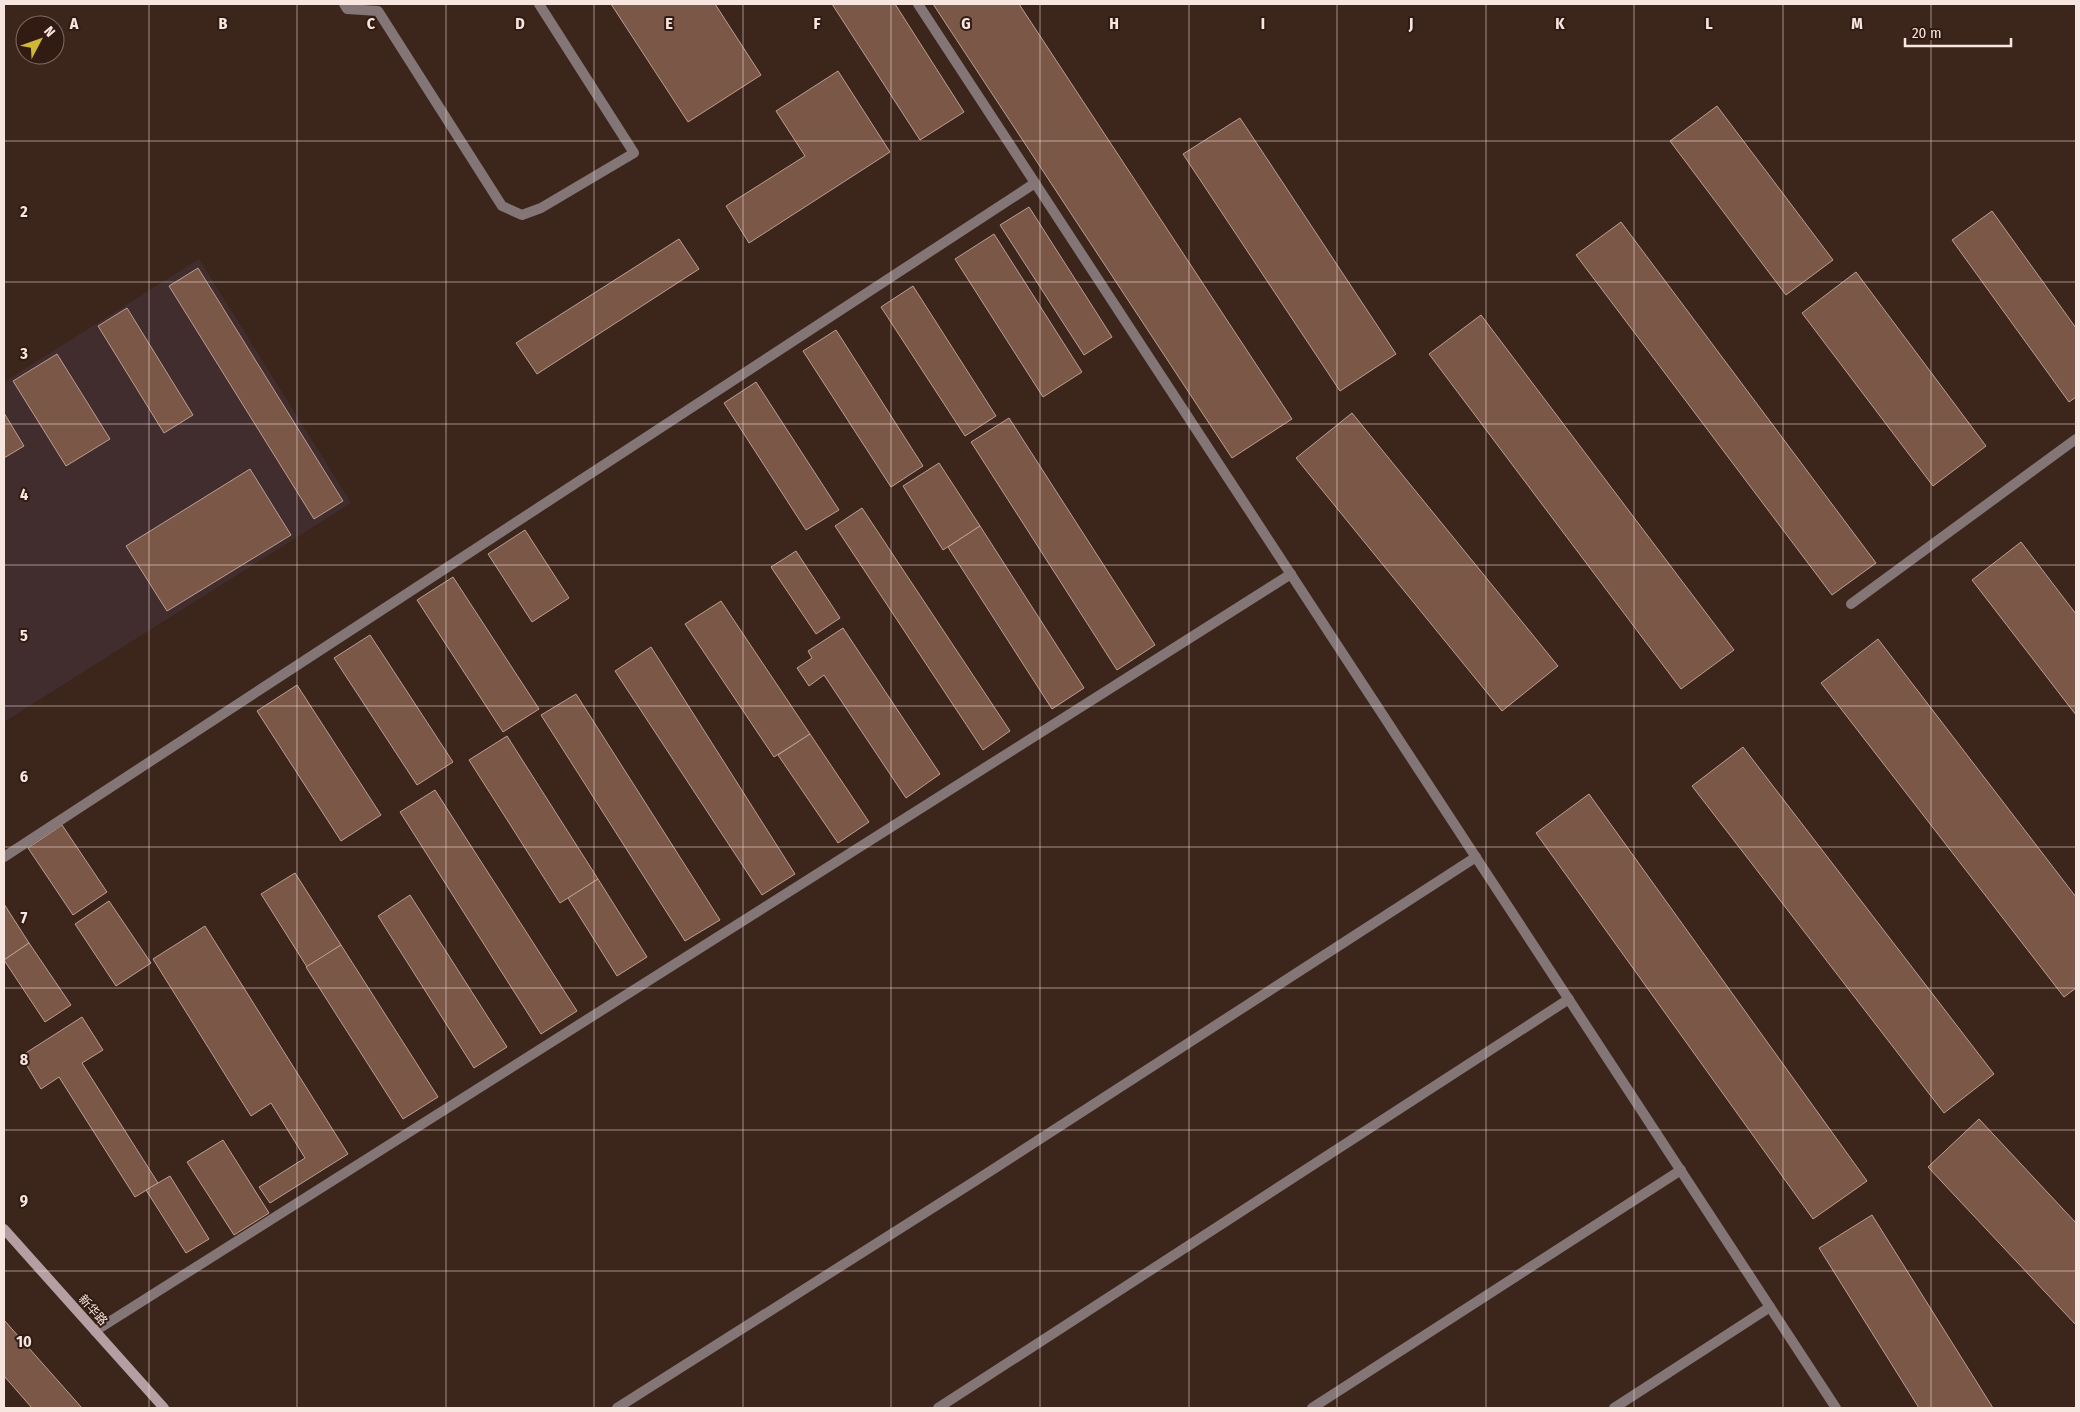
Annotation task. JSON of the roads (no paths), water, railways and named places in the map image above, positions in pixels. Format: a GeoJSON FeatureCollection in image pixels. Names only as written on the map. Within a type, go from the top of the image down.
{"type":"FeatureCollection","features":[{"type":"Feature","properties":{"kind":"main road","name":"新华路"},"geometry":{"type":"LineString","coordinates":[[4,1229],[164,1408]]}},
{"type":"Feature","properties":{"kind":"street"},"geometry":{"type":"LineString","coordinates":[[344,4],[347,8],[381,8],[502,206],[522,215],[541,208],[634,153],[539,4]]}},
{"type":"Feature","properties":{"kind":"street"},"geometry":{"type":"LineString","coordinates":[[918,4],[1836,1408]]}},
{"type":"Feature","properties":{"kind":"street"},"geometry":{"type":"LineString","coordinates":[[4,857],[1035,183]]}},
{"type":"Feature","properties":{"kind":"street"},"geometry":{"type":"LineString","coordinates":[[1851,604],[2076,439]]}},
{"type":"Feature","properties":{"kind":"street"},"geometry":{"type":"LineString","coordinates":[[95,1331],[1291,574]]}},
{"type":"Feature","properties":{"kind":"street"},"geometry":{"type":"LineString","coordinates":[[617,1408],[966,1186],[1476,857]]}},
{"type":"Feature","properties":{"kind":"street"},"geometry":{"type":"LineString","coordinates":[[938,1408],[1569,999]]}},
{"type":"Feature","properties":{"kind":"street"},"geometry":{"type":"LineString","coordinates":[[1312,1408],[1681,1170]]}},
{"type":"Feature","properties":{"kind":"street"},"geometry":{"type":"LineString","coordinates":[[1614,1408],[1770,1307]]}}]}
